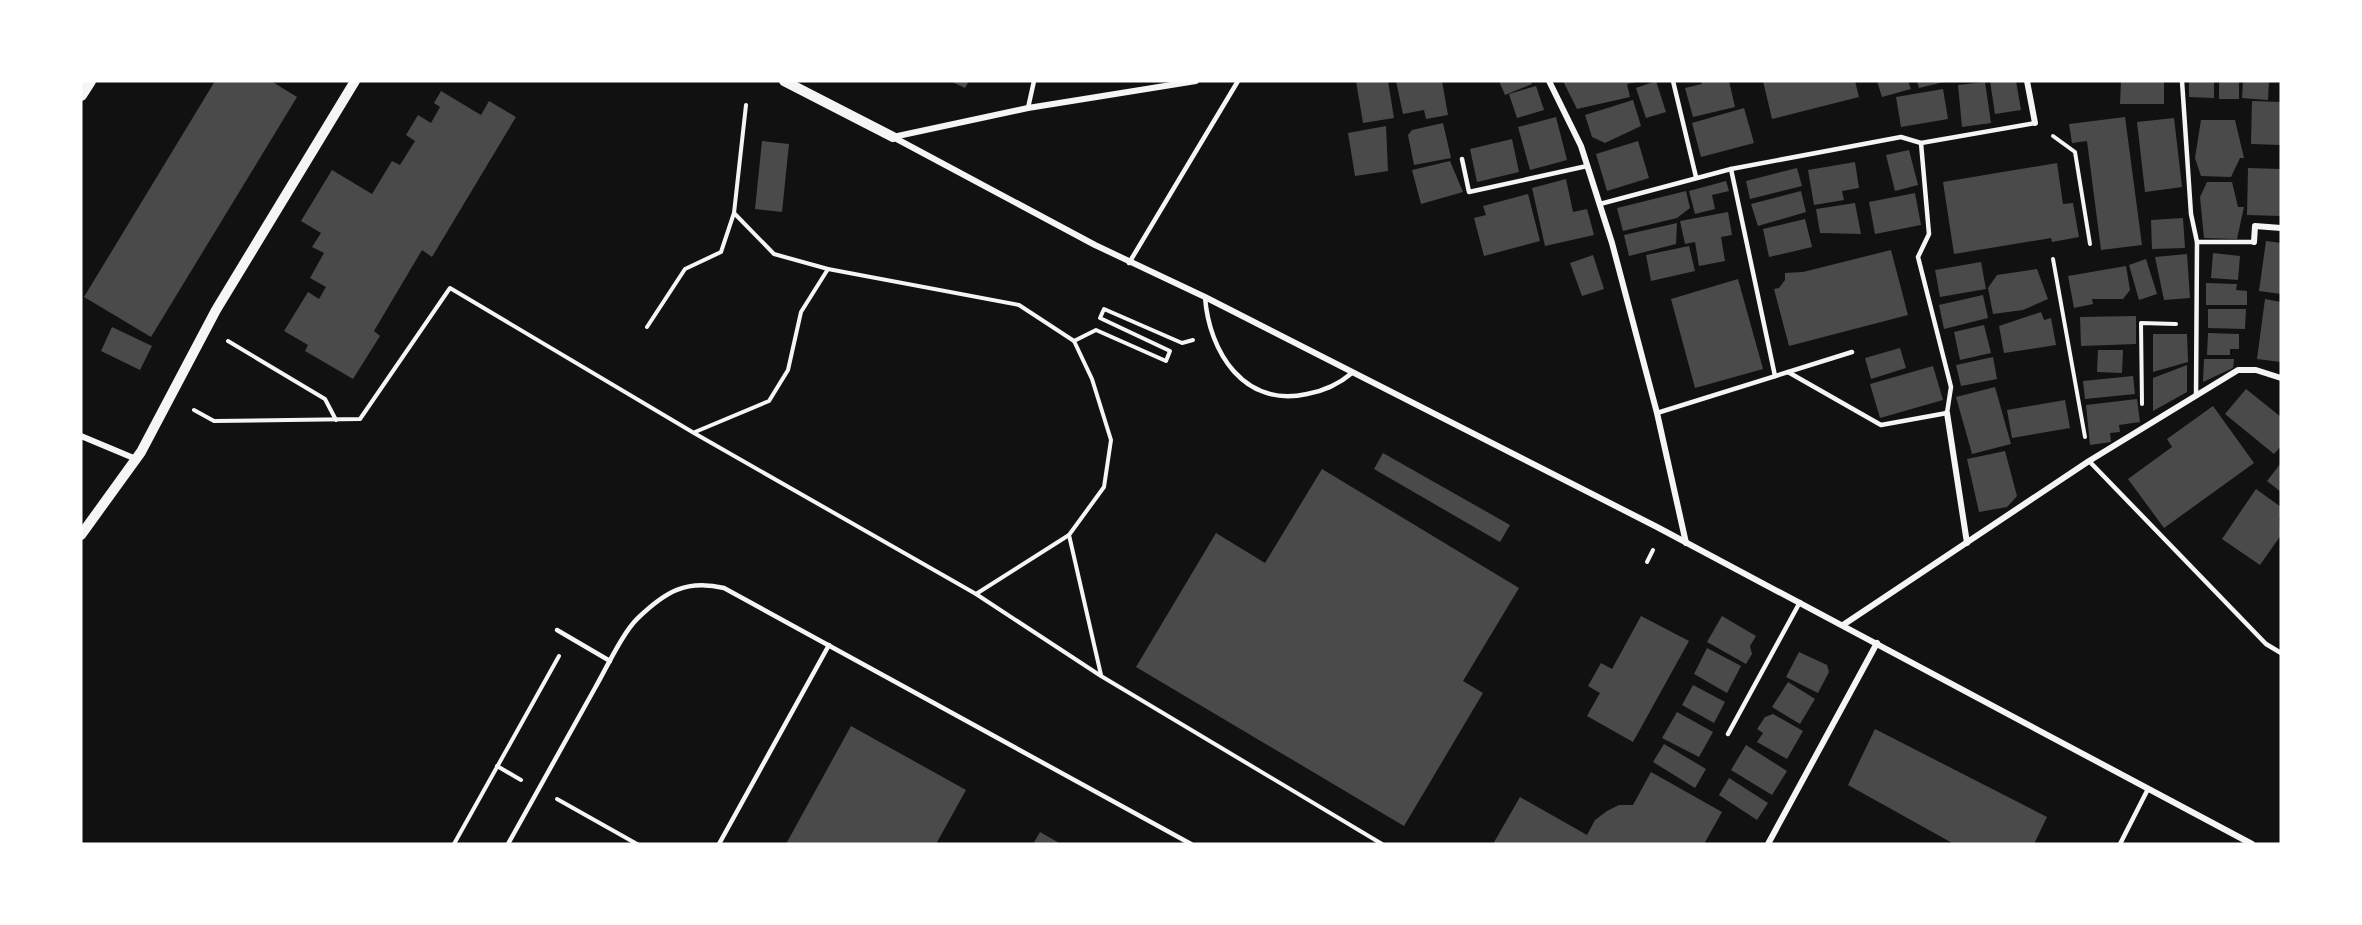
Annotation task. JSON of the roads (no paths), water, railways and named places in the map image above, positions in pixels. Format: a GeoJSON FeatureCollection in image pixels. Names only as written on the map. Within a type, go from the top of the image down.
{"type":"FeatureCollection","features":[{"type":"Feature","properties":{"kind":"main road"},"geometry":{"type":"LineString","coordinates":[[81,95],[90,81]]}},
{"type":"Feature","properties":{"kind":"street"},"geometry":{"type":"LineString","coordinates":[[81,535],[136,459],[216,310],[356,81]]}},
{"type":"Feature","properties":{"kind":"street"},"geometry":{"type":"LineString","coordinates":[[784,81],[1129,263],[1205,297],[1800,602],[2252,844]]}},
{"type":"Feature","properties":{"kind":"street"},"geometry":{"type":"LineString","coordinates":[[893,137],[1028,108],[1196,81]]}},
{"type":"Feature","properties":{"kind":"street"},"geometry":{"type":"LineString","coordinates":[[1549,81],[1581,146],[1612,243],[1656,413],[1686,543]]}},
{"type":"Feature","properties":{"kind":"street"},"geometry":{"type":"LineString","coordinates":[[2027,81],[2035,123]]}},
{"type":"Feature","properties":{"kind":"street"},"geometry":{"type":"LineString","coordinates":[[2254,242],[2255,226],[2281,228]]}},
{"type":"Feature","properties":{"kind":"street"},"geometry":{"type":"LineString","coordinates":[[1843,625],[2089,461],[2238,370],[2256,370],[2281,378]]}},
{"type":"Feature","properties":{"kind":"street"},"geometry":{"type":"LineString","coordinates":[[1947,413],[1967,543]]}},
{"type":"Feature","properties":{"kind":"street"},"geometry":{"type":"LineString","coordinates":[[81,436],[136,459]]}},
{"type":"Feature","properties":{"kind":"street"},"geometry":{"type":"LineString","coordinates":[[1768,844],[1877,644]]}},
{"type":"Feature","properties":{"kind":"lane"},"geometry":{"type":"LineString","coordinates":[[1028,108],[1034,81]]}},
{"type":"Feature","properties":{"kind":"lane"},"geometry":{"type":"LineString","coordinates":[[1129,263],[1238,81]]}},
{"type":"Feature","properties":{"kind":"lane"},"geometry":{"type":"LineString","coordinates":[[1673,81],[1696,177]]}},
{"type":"Feature","properties":{"kind":"lane"},"geometry":{"type":"LineString","coordinates":[[2182,81],[2191,214],[2197,242],[2196,396]]}},
{"type":"Feature","properties":{"kind":"lane"},"geometry":{"type":"LineString","coordinates":[[1600,204],[1731,169],[1901,137],[1921,143],[2035,123]]}},
{"type":"Feature","properties":{"kind":"lane"},"geometry":{"type":"LineString","coordinates":[[1788,372],[1881,425],[1947,413],[1951,387],[1918,257],[1929,234],[1921,143]]}},
{"type":"Feature","properties":{"kind":"lane"},"geometry":{"type":"LineString","coordinates":[[1462,159],[1469,192],[1587,166]]}},
{"type":"Feature","properties":{"kind":"lane"},"geometry":{"type":"LineString","coordinates":[[1731,169],[1775,376]]}},
{"type":"Feature","properties":{"kind":"lane"},"geometry":{"type":"LineString","coordinates":[[2197,242],[2254,242]]}},
{"type":"Feature","properties":{"kind":"lane"},"geometry":{"type":"LineString","coordinates":[[1205,297],[1211,335],[1220,354],[1233,371],[1260,391],[1277,397],[1302,396],[1319,392],[1343,381],[1352,373]]}},
{"type":"Feature","properties":{"kind":"lane"},"geometry":{"type":"LineString","coordinates":[[1656,413],[1852,352]]}},
{"type":"Feature","properties":{"kind":"lane"},"geometry":{"type":"LineString","coordinates":[[2089,461],[2266,644],[2281,653]]}},
{"type":"Feature","properties":{"kind":"lane"},"geometry":{"type":"LineString","coordinates":[[508,844],[610,661],[636,620],[658,601],[683,586],[707,584],[724,588],[1191,844]]}},
{"type":"Feature","properties":{"kind":"lane"},"geometry":{"type":"LineString","coordinates":[[1728,734],[1800,602]]}},
{"type":"Feature","properties":{"kind":"lane"},"geometry":{"type":"LineString","coordinates":[[557,630],[610,661]]}},
{"type":"Feature","properties":{"kind":"lane"},"geometry":{"type":"LineString","coordinates":[[719,844],[829,645]]}},
{"type":"Feature","properties":{"kind":"lane"},"geometry":{"type":"LineString","coordinates":[[2120,844],[2148,789]]}}]}
